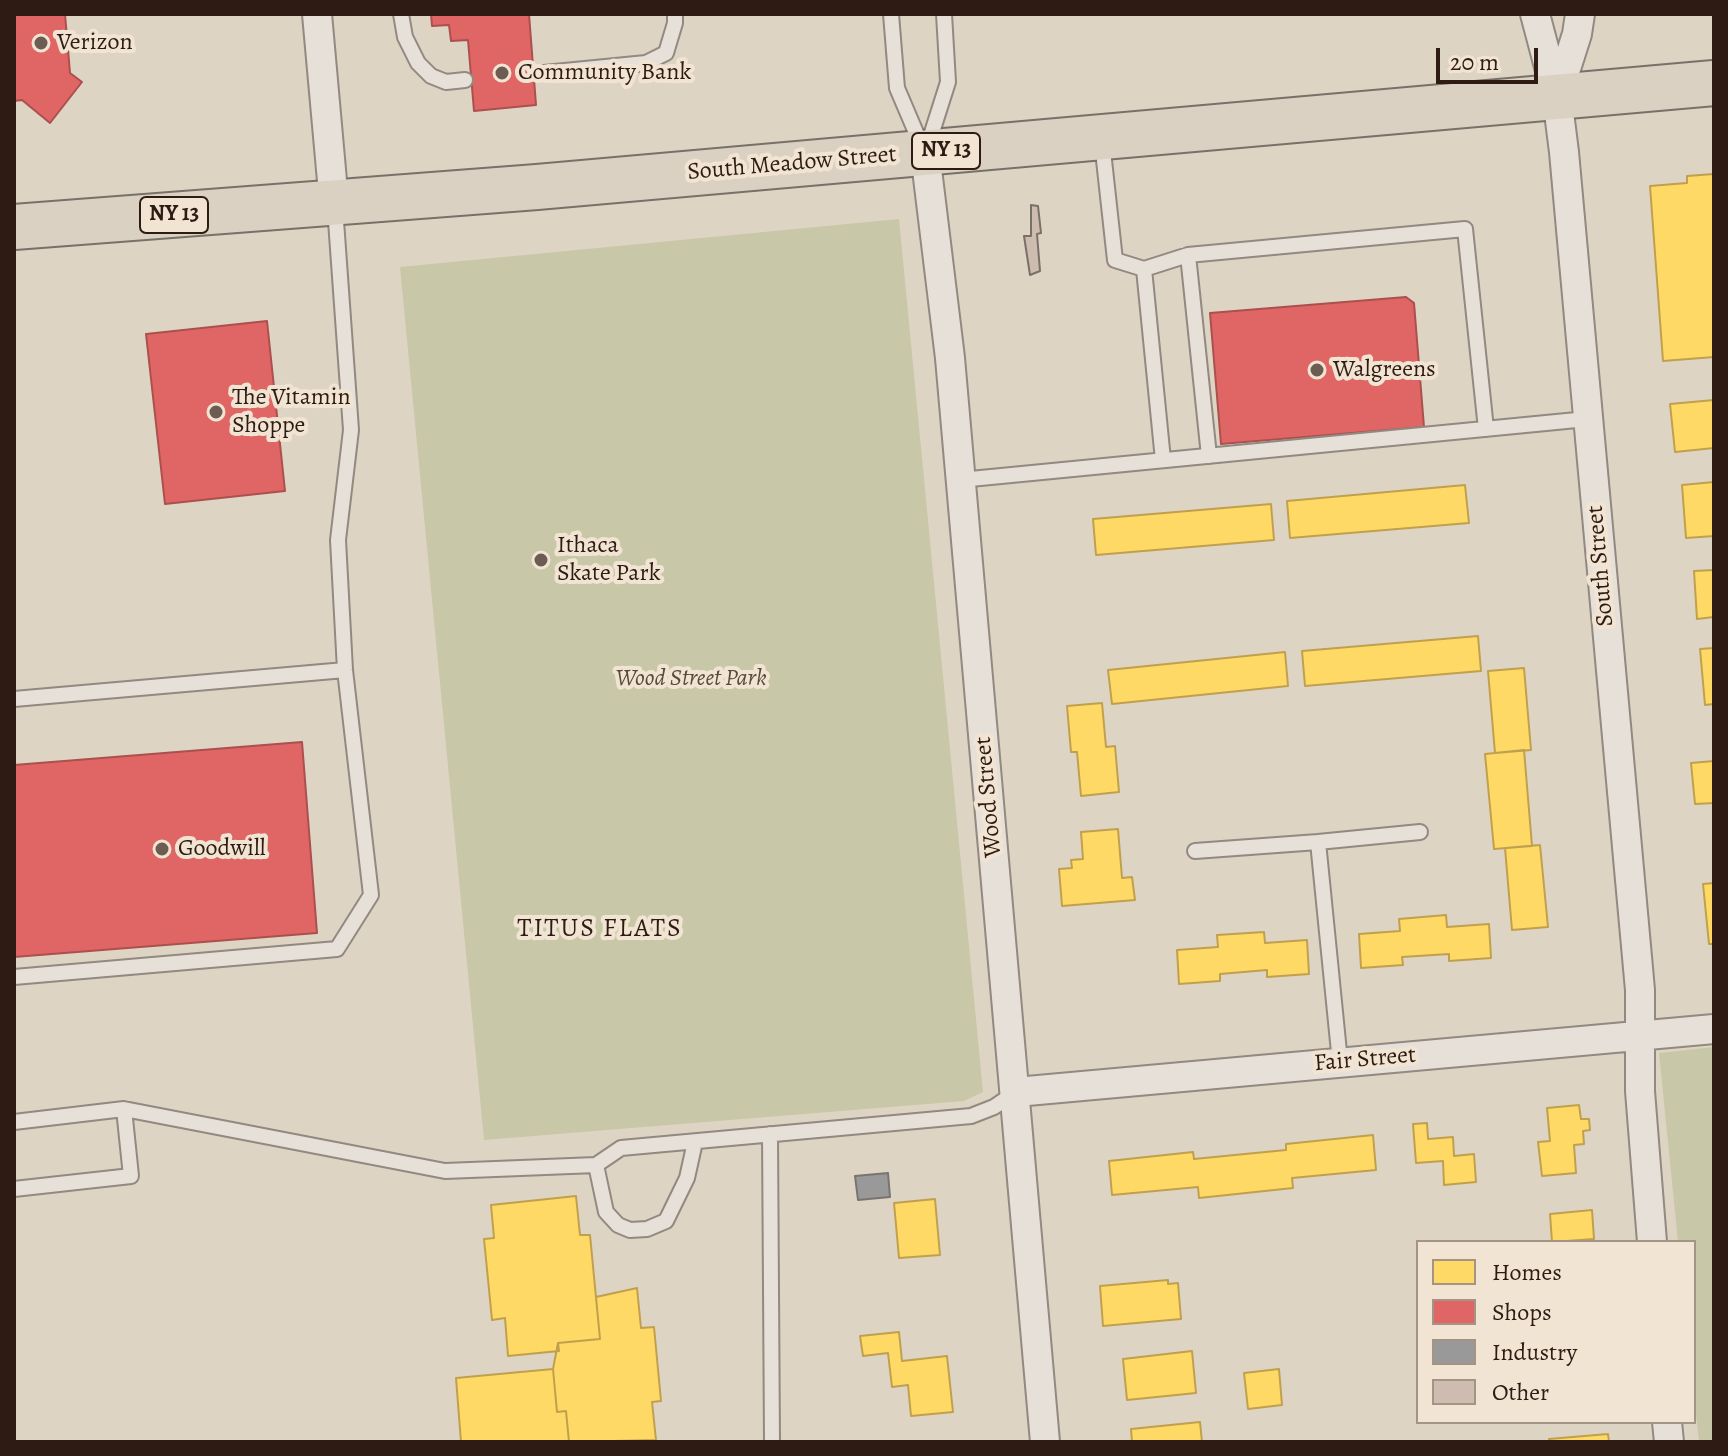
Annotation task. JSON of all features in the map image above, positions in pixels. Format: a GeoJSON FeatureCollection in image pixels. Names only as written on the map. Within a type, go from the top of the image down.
{"type":"FeatureCollection","features":[{"type":"Feature","properties":{"kind":"highway","name":"South Meadow Street"},"geometry":{"type":"LineString","coordinates":[[14,227],[925,153],[1714,83]]}},
{"type":"Feature","properties":{"kind":"street"},"geometry":{"type":"LineString","coordinates":[[317,14],[334,203]]}},
{"type":"Feature","properties":{"kind":"street"},"geometry":{"type":"LineString","coordinates":[[1535,14],[1557,97]]}},
{"type":"Feature","properties":{"kind":"street"},"geometry":{"type":"LineString","coordinates":[[1557,97],[1577,34],[1580,14]]}},
{"type":"Feature","properties":{"kind":"street","name":"South Street"},"geometry":{"type":"LineString","coordinates":[[1557,97],[1640,990],[1638,1035],[1652,1240]]}},
{"type":"Feature","properties":{"kind":"street","name":"Wood Street"},"geometry":{"type":"LineString","coordinates":[[925,153],[950,358],[1045,1442]]}},
{"type":"Feature","properties":{"kind":"street","name":"Fair Street"},"geometry":{"type":"LineString","coordinates":[[1016,1092],[1714,1029]]}},
{"type":"Feature","properties":{"kind":"lane"},"geometry":{"type":"LineString","coordinates":[[401,14],[405,37],[425,69],[446,82],[465,80]]}},
{"type":"Feature","properties":{"kind":"lane"},"geometry":{"type":"LineString","coordinates":[[544,73],[646,63],[666,53],[675,14]]}},
{"type":"Feature","properties":{"kind":"lane"},"geometry":{"type":"LineString","coordinates":[[891,14],[897,88],[925,153]]}},
{"type":"Feature","properties":{"kind":"lane"},"geometry":{"type":"LineString","coordinates":[[925,153],[948,82],[944,14]]}},
{"type":"Feature","properties":{"kind":"lane"},"geometry":{"type":"LineString","coordinates":[[1102,137],[1115,260],[1144,269],[1188,255],[1465,229],[1486,429]]}},
{"type":"Feature","properties":{"kind":"lane"},"geometry":{"type":"LineString","coordinates":[[14,977],[337,949],[371,895],[345,670],[338,540],[351,430],[334,203]]}},
{"type":"Feature","properties":{"kind":"lane"},"geometry":{"type":"LineString","coordinates":[[1188,255],[1209,456]]}},
{"type":"Feature","properties":{"kind":"lane"},"geometry":{"type":"LineString","coordinates":[[1144,269],[1163,460]]}},
{"type":"Feature","properties":{"kind":"lane"},"geometry":{"type":"LineString","coordinates":[[960,480],[1587,419]]}},
{"type":"Feature","properties":{"kind":"lane"},"geometry":{"type":"LineString","coordinates":[[14,699],[345,670]]}},
{"type":"Feature","properties":{"kind":"lane"},"geometry":{"type":"LineString","coordinates":[[1195,851],[1420,832]]}},
{"type":"Feature","properties":{"kind":"lane"},"geometry":{"type":"LineString","coordinates":[[1318,842],[1340,1062]]}},
{"type":"Feature","properties":{"kind":"lane"},"geometry":{"type":"LineString","coordinates":[[14,1122],[124,1109],[445,1171],[596,1165],[621,1148],[971,1116],[994,1107],[1016,1092]]}},
{"type":"Feature","properties":{"kind":"lane"},"geometry":{"type":"LineString","coordinates":[[14,1189],[131,1176],[124,1109]]}},
{"type":"Feature","properties":{"kind":"lane"},"geometry":{"type":"LineString","coordinates":[[770,1134],[772,1442]]}},
{"type":"Feature","properties":{"kind":"lane"},"geometry":{"type":"LineString","coordinates":[[596,1165],[606,1212],[618,1225],[630,1230],[647,1229],[666,1221],[677,1202],[695,1142]]}},
{"type":"Feature","properties":{"kind":"green space","name":"Wood Street Park"},"geometry":{"type":"Polygon","coordinates":[[[899,219],[983,1092],[964,1101],[484,1140],[400,267],[899,219]]]}},
{"type":"Feature","properties":{"kind":"green space"},"geometry":{"type":"Polygon","coordinates":[[[1714,1047],[1714,1442],[1699,1442],[1696,1414],[1696,1240],[1678,1240],[1659,1053],[1714,1047]]]}},
{"type":"Feature","properties":{"kind":"building: Homes"},"geometry":{"type":"Polygon","coordinates":[[[1714,174],[1714,357],[1663,361],[1650,186],[1687,183],[1687,176],[1714,174]]]}},
{"type":"Feature","properties":{"kind":"building: Homes"},"geometry":{"type":"Polygon","coordinates":[[[1714,400],[1714,448],[1675,452],[1670,404],[1714,400]]]}},
{"type":"Feature","properties":{"kind":"building: Homes"},"geometry":{"type":"Polygon","coordinates":[[[1714,482],[1714,536],[1686,538],[1682,485],[1714,482]]]}},
{"type":"Feature","properties":{"kind":"building: Homes"},"geometry":{"type":"Polygon","coordinates":[[[1465,485],[1469,523],[1290,538],[1287,501],[1465,485]]]}},
{"type":"Feature","properties":{"kind":"building: Homes"},"geometry":{"type":"Polygon","coordinates":[[[1271,504],[1274,540],[1096,555],[1093,519],[1271,504]]]}},
{"type":"Feature","properties":{"kind":"building: Homes"},"geometry":{"type":"Polygon","coordinates":[[[1714,570],[1714,617],[1697,619],[1694,571],[1714,570]]]}},
{"type":"Feature","properties":{"kind":"building: Homes"},"geometry":{"type":"Polygon","coordinates":[[[1478,636],[1481,671],[1305,686],[1302,651],[1478,636]]]}},
{"type":"Feature","properties":{"kind":"building: Homes"},"geometry":{"type":"Polygon","coordinates":[[[1714,648],[1714,704],[1705,705],[1700,649],[1714,648]]]}},
{"type":"Feature","properties":{"kind":"building: Homes"},"geometry":{"type":"Polygon","coordinates":[[[1285,652],[1288,686],[1112,704],[1108,670],[1285,652]]]}},
{"type":"Feature","properties":{"kind":"building: Homes"},"geometry":{"type":"Polygon","coordinates":[[[1524,668],[1531,750],[1495,753],[1488,671],[1524,668]]]}},
{"type":"Feature","properties":{"kind":"building: Homes"},"geometry":{"type":"Polygon","coordinates":[[[1102,703],[1106,747],[1115,746],[1119,792],[1081,796],[1077,752],[1071,752],[1067,706],[1102,703]]]}},
{"type":"Feature","properties":{"kind":"building: Homes"},"geometry":{"type":"Polygon","coordinates":[[[1524,750],[1532,846],[1494,849],[1485,754],[1524,750]]]}},
{"type":"Feature","properties":{"kind":"building: Homes"},"geometry":{"type":"Polygon","coordinates":[[[1714,761],[1714,803],[1695,804],[1691,763],[1714,761]]]}},
{"type":"Feature","properties":{"kind":"building: Homes"},"geometry":{"type":"Polygon","coordinates":[[[1118,829],[1122,878],[1132,877],[1135,900],[1062,906],[1059,869],[1072,868],[1071,860],[1083,859],[1081,832],[1118,829]]]}},
{"type":"Feature","properties":{"kind":"building: Homes"},"geometry":{"type":"Polygon","coordinates":[[[1540,845],[1548,927],[1512,930],[1505,848],[1540,845]]]}},
{"type":"Feature","properties":{"kind":"building: Homes"},"geometry":{"type":"Polygon","coordinates":[[[1714,883],[1714,944],[1709,944],[1703,884],[1714,883]]]}},
{"type":"Feature","properties":{"kind":"building: Homes"},"geometry":{"type":"Polygon","coordinates":[[[1446,915],[1447,927],[1489,924],[1491,958],[1449,961],[1449,954],[1402,957],[1403,965],[1361,968],[1359,934],[1400,931],[1399,919],[1446,915]]]}},
{"type":"Feature","properties":{"kind":"building: Homes"},"geometry":{"type":"Polygon","coordinates":[[[1264,932],[1265,943],[1307,940],[1309,974],[1267,977],[1267,970],[1220,974],[1220,981],[1179,984],[1177,950],[1218,947],[1217,935],[1264,932]]]}},
{"type":"Feature","properties":{"kind":"building: Homes"},"geometry":{"type":"Polygon","coordinates":[[[1579,1105],[1581,1119],[1589,1119],[1590,1130],[1583,1131],[1584,1144],[1574,1145],[1576,1173],[1542,1176],[1538,1142],[1550,1141],[1547,1108],[1579,1105]]]}},
{"type":"Feature","properties":{"kind":"building: Homes"},"geometry":{"type":"Polygon","coordinates":[[[1427,1123],[1428,1139],[1453,1137],[1454,1156],[1474,1154],[1476,1182],[1444,1185],[1443,1161],[1416,1163],[1413,1124],[1427,1123]]]}},
{"type":"Feature","properties":{"kind":"building: Homes"},"geometry":{"type":"Polygon","coordinates":[[[1373,1135],[1376,1170],[1292,1178],[1293,1188],[1199,1198],[1198,1187],[1112,1195],[1109,1161],[1193,1152],[1194,1159],[1286,1150],[1286,1144],[1373,1135]]]}},
{"type":"Feature","properties":{"kind":"building: Homes"},"geometry":{"type":"Polygon","coordinates":[[[576,1196],[580,1235],[590,1235],[600,1339],[558,1343],[559,1351],[508,1356],[505,1318],[492,1320],[484,1239],[494,1238],[491,1205],[576,1196]]]}},
{"type":"Feature","properties":{"kind":"building: Homes"},"geometry":{"type":"Polygon","coordinates":[[[935,1199],[940,1255],[899,1258],[894,1203],[935,1199]]]}},
{"type":"Feature","properties":{"kind":"building: Homes"},"geometry":{"type":"Polygon","coordinates":[[[1592,1210],[1594,1239],[1552,1240],[1550,1214],[1592,1210]]]}},
{"type":"Feature","properties":{"kind":"building: Homes"},"geometry":{"type":"Polygon","coordinates":[[[1168,1280],[1168,1284],[1178,1283],[1181,1319],[1103,1326],[1100,1286],[1168,1280]]]}},
{"type":"Feature","properties":{"kind":"building: Homes"},"geometry":{"type":"Polygon","coordinates":[[[637,1288],[641,1328],[654,1327],[661,1401],[652,1402],[656,1440],[569,1442],[566,1411],[557,1412],[553,1369],[558,1343],[600,1339],[596,1297],[637,1288]]]}},
{"type":"Feature","properties":{"kind":"building: Homes"},"geometry":{"type":"Polygon","coordinates":[[[899,1332],[902,1361],[947,1356],[953,1412],[911,1416],[908,1385],[892,1387],[888,1353],[863,1356],[860,1336],[899,1332]]]}},
{"type":"Feature","properties":{"kind":"building: Homes"},"geometry":{"type":"Polygon","coordinates":[[[1192,1351],[1196,1393],[1127,1400],[1123,1359],[1192,1351]]]}},
{"type":"Feature","properties":{"kind":"building: Homes"},"geometry":{"type":"Polygon","coordinates":[[[553,1369],[557,1412],[566,1411],[569,1442],[461,1442],[456,1378],[553,1369]]]}},
{"type":"Feature","properties":{"kind":"building: Homes"},"geometry":{"type":"Polygon","coordinates":[[[1279,1369],[1282,1405],[1248,1409],[1244,1373],[1279,1369]]]}},
{"type":"Feature","properties":{"kind":"building: Homes"},"geometry":{"type":"Polygon","coordinates":[[[1200,1422],[1202,1442],[1132,1442],[1131,1429],[1200,1422]]]}},
{"type":"Feature","properties":{"kind":"building: Homes"},"geometry":{"type":"Polygon","coordinates":[[[1608,1434],[1609,1442],[1550,1442],[1549,1439],[1608,1434]]]}},
{"type":"Feature","properties":{"kind":"building: Shops","name":"Verizon"},"geometry":{"type":"Polygon","coordinates":[[[14,14],[65,14],[70,73],[82,82],[50,123],[22,100],[14,101],[14,14]]]}},
{"type":"Feature","properties":{"kind":"building: Shops","name":"Community Bank"},"geometry":{"type":"Polygon","coordinates":[[[431,14],[529,14],[536,105],[474,111],[468,40],[451,41],[449,25],[432,26],[431,14]]]}},
{"type":"Feature","properties":{"kind":"building: Shops","name":"Walgreens"},"geometry":{"type":"Polygon","coordinates":[[[1406,297],[1414,303],[1424,427],[1221,444],[1210,313],[1406,297]]]}},
{"type":"Feature","properties":{"kind":"building: Shops","name":"The Vitamin Shoppe"},"geometry":{"type":"Polygon","coordinates":[[[267,321],[285,491],[165,504],[146,334],[267,321]]]}},
{"type":"Feature","properties":{"kind":"building: Shops","name":"Goodwill"},"geometry":{"type":"Polygon","coordinates":[[[302,742],[317,933],[14,957],[14,765],[302,742]]]}},
{"type":"Feature","properties":{"kind":"building: Industry"},"geometry":{"type":"Polygon","coordinates":[[[888,1173],[890,1197],[858,1200],[855,1176],[888,1173]]]}},
{"type":"Feature","properties":{"kind":"building: Other"},"geometry":{"type":"Polygon","coordinates":[[[1031,205],[1038,206],[1041,233],[1037,234],[1040,271],[1030,275],[1024,236],[1031,236],[1031,205]]]}},
{"type":"Feature","properties":{"kind":"place","name":"Verizon"},"geometry":{"type":"Point","coordinates":[41,43]}},
{"type":"Feature","properties":{"kind":"place","name":"Community Bank"},"geometry":{"type":"Point","coordinates":[502,73]}},
{"type":"Feature","properties":{"kind":"place","name":"Walgreens"},"geometry":{"type":"Point","coordinates":[1317,370]}},
{"type":"Feature","properties":{"kind":"place","name":"The Vitamin Shoppe"},"geometry":{"type":"Point","coordinates":[216,412]}},
{"type":"Feature","properties":{"kind":"place","name":"Ithaca Skate Park"},"geometry":{"type":"Point","coordinates":[541,560]}},
{"type":"Feature","properties":{"kind":"place","name":"Goodwill"},"geometry":{"type":"Point","coordinates":[162,849]}},
{"type":"Feature","properties":{"kind":"district","name":"TITUS FLATS"},"geometry":{"type":"Point","coordinates":[600,930]}}]}
